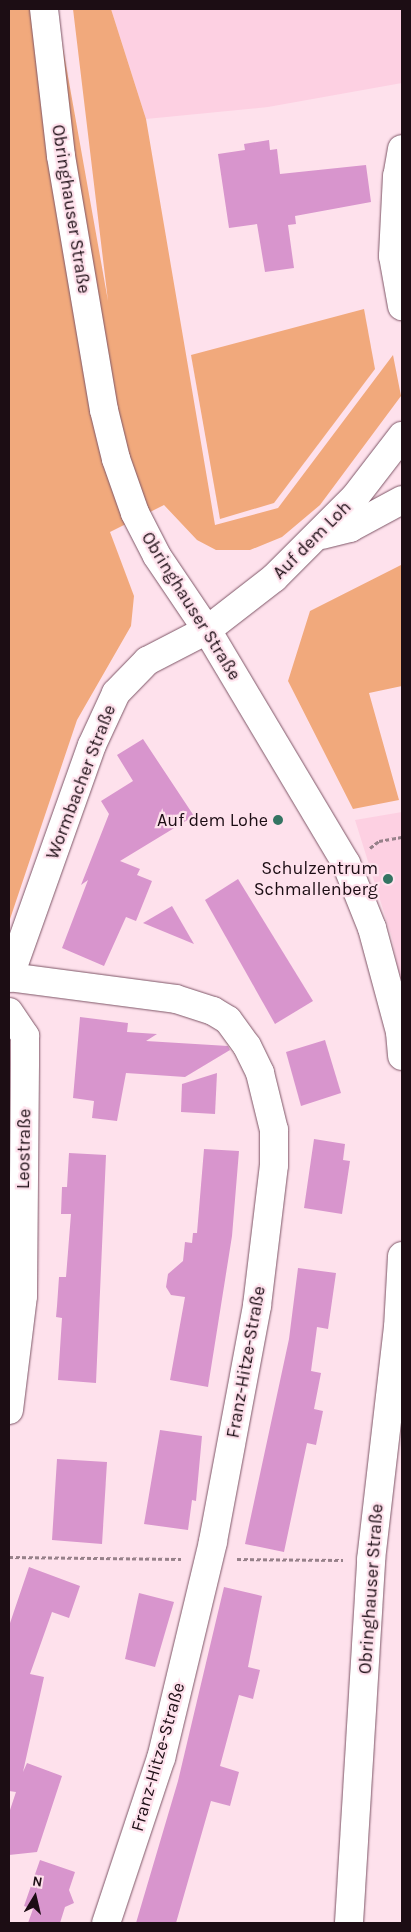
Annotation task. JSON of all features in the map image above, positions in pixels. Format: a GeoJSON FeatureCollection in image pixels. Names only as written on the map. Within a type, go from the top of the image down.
{"type":"FeatureCollection","features":[{"type":"Feature","properties":{"kind":"street","name":"Obringhauser Straße"},"geometry":{"type":"LineString","coordinates":[[44,9],[61,156],[104,410],[116,459],[135,513],[157,556],[207,630],[346,863],[372,928],[400,1032],[402,1056]]}},
{"type":"Feature","properties":{"kind":"street"},"geometry":{"type":"LineString","coordinates":[[402,149],[396,176],[393,256],[402,306]]}},
{"type":"Feature","properties":{"kind":"street","name":"Auf dem Loh"},"geometry":{"type":"LineString","coordinates":[[207,630],[274,578],[320,535],[402,436]]}},
{"type":"Feature","properties":{"kind":"street"},"geometry":{"type":"LineString","coordinates":[[320,535],[350,528],[402,500]]}},
{"type":"Feature","properties":{"kind":"street","name":"Wormbacher Straße"},"geometry":{"type":"LineString","coordinates":[[9,978],[92,745],[116,693],[147,661],[207,630]]}},
{"type":"Feature","properties":{"kind":"street","name":"Franz-Hitze-Straße"},"geometry":{"type":"LineString","coordinates":[[9,978],[176,999],[213,1011],[228,1020],[247,1046],[260,1073],[274,1130],[274,1165],[257,1306],[213,1542],[161,1758],[106,1923]]}},
{"type":"Feature","properties":{"kind":"street","name":"Leostraße"},"geometry":{"type":"LineString","coordinates":[[9,1012],[25,1036],[23,1296],[9,1410]]}},
{"type":"Feature","properties":{"kind":"street","name":"Obringhauser Straße"},"geometry":{"type":"LineString","coordinates":[[349,1923],[371,1560],[398,1328],[402,1256]]}},
{"type":"Feature","properties":{"kind":"shaded area"},"geometry":{"type":"Polygon","coordinates":[[[9,9],[56,9],[108,301],[73,9],[111,9],[146,119],[215,525],[278,508],[393,355],[401,396],[320,505],[282,537],[250,550],[216,550],[197,540],[164,505],[110,532],[134,596],[131,626],[77,720],[9,922],[9,9]]]}},
{"type":"Feature","properties":{"kind":"shaded area"},"geometry":{"type":"Polygon","coordinates":[[[111,9],[402,9],[402,83],[268,107],[146,119],[111,9]]]}},
{"type":"Feature","properties":{"kind":"shaded area"},"geometry":{"type":"Polygon","coordinates":[[[364,309],[375,369],[274,503],[220,519],[191,355],[364,309]]]}},
{"type":"Feature","properties":{"kind":"shaded area"},"geometry":{"type":"Polygon","coordinates":[[[401,565],[402,686],[369,693],[399,800],[353,809],[288,681],[310,611],[401,565]]]}},
{"type":"Feature","properties":{"kind":"shaded area","name":"Schulzentrum Schmallenberg"},"geometry":{"type":"Polygon","coordinates":[[[402,812],[402,990],[392,938],[355,820],[402,812]]]}},
{"type":"Feature","properties":{"kind":"building"},"geometry":{"type":"Polygon","coordinates":[[[269,140],[270,150],[277,149],[280,174],[366,165],[371,202],[295,216],[296,224],[288,225],[294,268],[265,272],[257,224],[229,228],[218,154],[245,150],[244,144],[269,140]]]}},
{"type":"Feature","properties":{"kind":"building"},"geometry":{"type":"Polygon","coordinates":[[[143,739],[194,816],[120,861],[140,869],[137,875],[152,881],[136,921],[126,917],[104,966],[62,948],[88,880],[81,885],[109,814],[101,801],[133,781],[117,755],[143,739]]]}},
{"type":"Feature","properties":{"kind":"building"},"geometry":{"type":"Polygon","coordinates":[[[238,879],[313,1001],[275,1024],[205,900],[238,879]]]}},
{"type":"Feature","properties":{"kind":"building"},"geometry":{"type":"Polygon","coordinates":[[[172,906],[194,944],[143,923],[172,906]]]}},
{"type":"Feature","properties":{"kind":"building"},"geometry":{"type":"Polygon","coordinates":[[[80,1017],[128,1023],[127,1032],[157,1034],[146,1041],[228,1046],[230,1050],[185,1077],[126,1073],[117,1121],[92,1118],[94,1101],[73,1098],[80,1017]]]}},
{"type":"Feature","properties":{"kind":"building"},"geometry":{"type":"Polygon","coordinates":[[[325,1040],[341,1093],[301,1106],[286,1052],[325,1040]]]}},
{"type":"Feature","properties":{"kind":"building"},"geometry":{"type":"Polygon","coordinates":[[[217,1073],[215,1114],[181,1112],[182,1084],[217,1073]]]}},
{"type":"Feature","properties":{"kind":"building"},"geometry":{"type":"Polygon","coordinates":[[[314,1139],[345,1144],[343,1160],[350,1161],[342,1214],[304,1208],[314,1139]]]}},
{"type":"Feature","properties":{"kind":"building"},"geometry":{"type":"Polygon","coordinates":[[[204,1149],[239,1151],[232,1236],[208,1387],[170,1380],[185,1297],[171,1295],[166,1287],[168,1274],[183,1261],[185,1242],[192,1243],[193,1233],[197,1233],[204,1149]]]}},
{"type":"Feature","properties":{"kind":"building"},"geometry":{"type":"Polygon","coordinates":[[[69,1153],[106,1155],[96,1383],[58,1380],[62,1318],[56,1317],[59,1277],[66,1277],[71,1214],[61,1214],[62,1187],[67,1187],[69,1153]]]}},
{"type":"Feature","properties":{"kind":"building"},"geometry":{"type":"Polygon","coordinates":[[[298,1268],[336,1273],[328,1329],[317,1327],[311,1371],[321,1373],[314,1409],[323,1411],[316,1445],[307,1443],[284,1552],[245,1544],[289,1339],[298,1268]]]}},
{"type":"Feature","properties":{"kind":"building"},"geometry":{"type":"Polygon","coordinates":[[[160,1430],[202,1436],[196,1501],[192,1500],[188,1530],[144,1524],[160,1430]]]}},
{"type":"Feature","properties":{"kind":"building"},"geometry":{"type":"Polygon","coordinates":[[[57,1459],[107,1462],[102,1544],[52,1540],[57,1459]]]}},
{"type":"Feature","properties":{"kind":"building"},"geometry":{"type":"Polygon","coordinates":[[[29,1567],[80,1586],[69,1618],[52,1612],[30,1674],[44,1677],[23,1772],[27,1763],[62,1776],[37,1852],[9,1855],[9,1813],[16,1792],[9,1791],[9,1626],[29,1567]]]}},
{"type":"Feature","properties":{"kind":"building"},"geometry":{"type":"Polygon","coordinates":[[[224,1587],[262,1596],[248,1667],[260,1670],[253,1699],[239,1695],[220,1766],[239,1772],[230,1806],[211,1801],[176,1923],[136,1923],[178,1781],[224,1587]]]}},
{"type":"Feature","properties":{"kind":"building"},"geometry":{"type":"Polygon","coordinates":[[[139,1593],[174,1602],[155,1667],[125,1659],[139,1593]]]}},
{"type":"Feature","properties":{"kind":"building"},"geometry":{"type":"Polygon","coordinates":[[[40,1860],[75,1872],[69,1890],[74,1903],[65,1907],[60,1923],[28,1923],[33,1909],[24,1906],[40,1860]]]}},
{"type":"Feature","properties":{"kind":"place","name":"Auf dem Lohe"},"geometry":{"type":"Point","coordinates":[278,820]}},
{"type":"Feature","properties":{"kind":"place","name":"Schulzentrum Schmallenberg"},"geometry":{"type":"Point","coordinates":[388,879]}}]}
